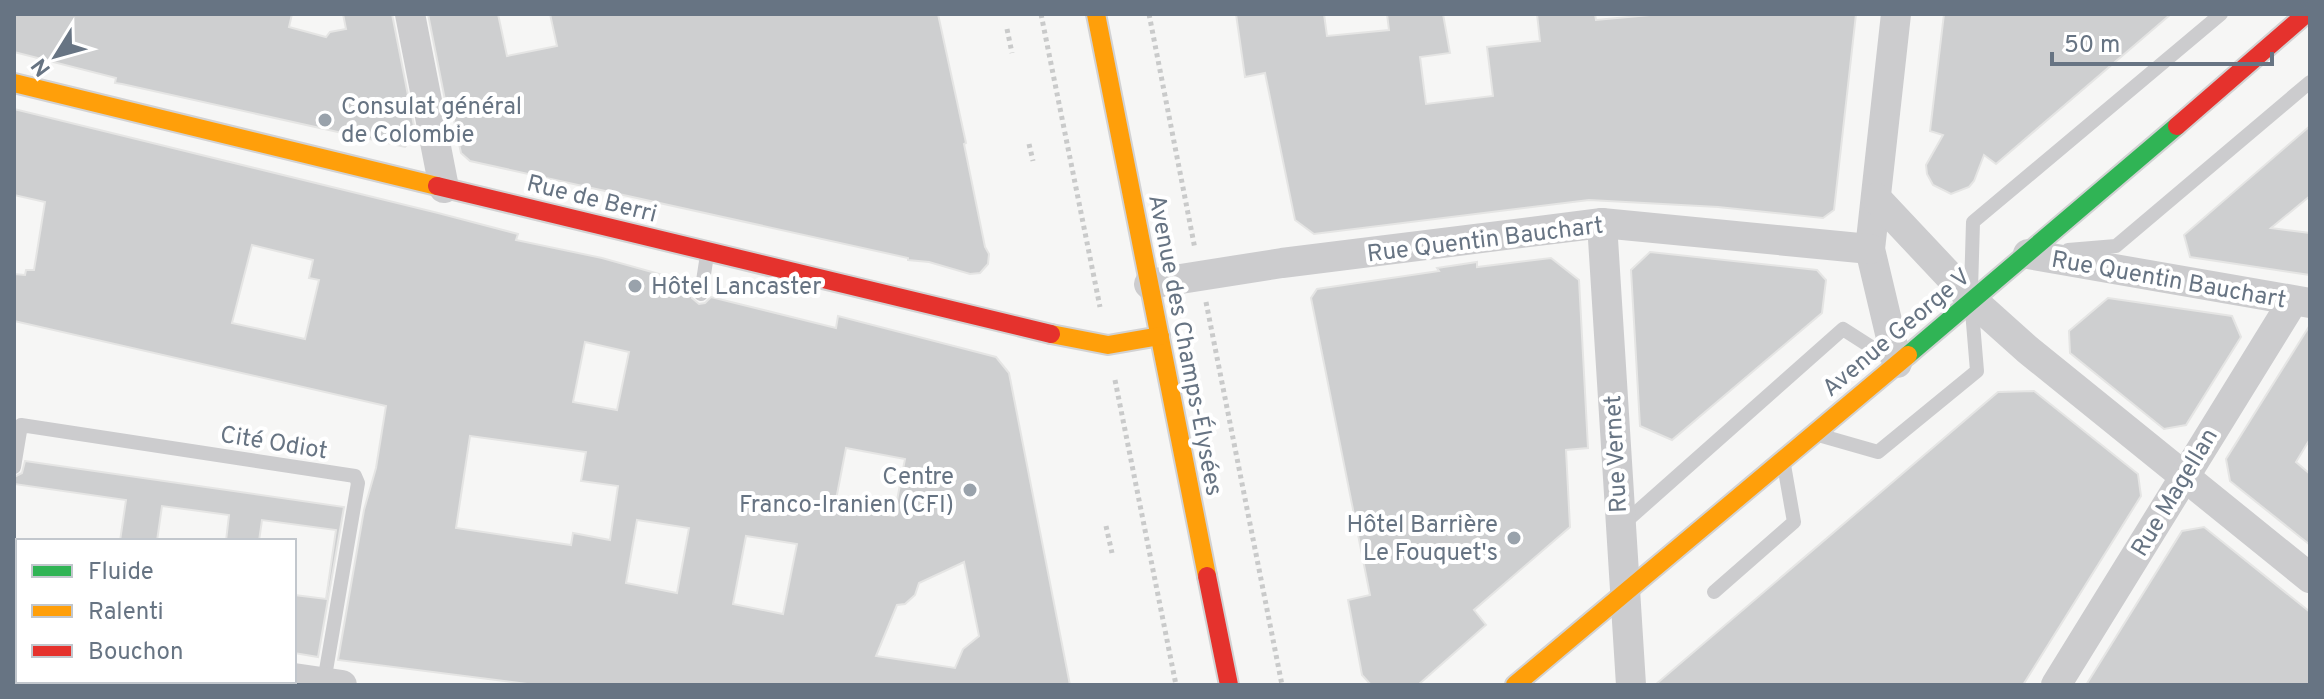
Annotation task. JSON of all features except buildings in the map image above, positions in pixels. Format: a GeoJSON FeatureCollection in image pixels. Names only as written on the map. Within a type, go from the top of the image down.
{"type":"FeatureCollection","features":[{"type":"Feature","properties":{"kind":"street"},"geometry":{"type":"LineString","coordinates":[[410,14],[444,188]]}},
{"type":"Feature","properties":{"kind":"street","name":"Avenue des Champs-Élysées"},"geometry":{"type":"LineString","coordinates":[[1096,14],[1229,685]]}},
{"type":"Feature","properties":{"kind":"street"},"geometry":{"type":"LineString","coordinates":[[1896,14],[1870,249],[1897,363]]}},
{"type":"Feature","properties":{"kind":"street","name":"Avenue George V"},"geometry":{"type":"LineString","coordinates":[[1515,685],[2028,254],[2306,14]]}},
{"type":"Feature","properties":{"kind":"street","name":"Rue de Berri"},"geometry":{"type":"LineString","coordinates":[[14,83],[1018,327],[1108,345],[1160,336]]}},
{"type":"Feature","properties":{"kind":"street"},"geometry":{"type":"LineString","coordinates":[[1876,198],[1971,299],[2028,350],[2310,578]]}},
{"type":"Feature","properties":{"kind":"street","name":"Rue Quentin Bauchart"},"geometry":{"type":"LineString","coordinates":[[1149,284],[1602,223],[1870,249]]}},
{"type":"Feature","properties":{"kind":"street","name":"Rue Vernet"},"geometry":{"type":"LineString","coordinates":[[1602,223],[1631,685]]}},
{"type":"Feature","properties":{"kind":"street","name":"Rue Quentin Bauchart"},"geometry":{"type":"LineString","coordinates":[[2028,254],[2301,302]]}},
{"type":"Feature","properties":{"kind":"street","name":"Rue Magellan"},"geometry":{"type":"LineString","coordinates":[[2056,685],[2183,477],[2301,302]]}},
{"type":"Feature","properties":{"kind":"street"},"geometry":{"type":"LineString","coordinates":[[296,678],[333,684]]}},
{"type":"Feature","properties":{"kind":"lane"},"geometry":{"type":"LineString","coordinates":[[1813,434],[1878,452],[1977,371],[1971,299],[1973,222],[2221,14]]}},
{"type":"Feature","properties":{"kind":"lane"},"geometry":{"type":"LineString","coordinates":[[2028,254],[2116,246],[2310,82]]}},
{"type":"Feature","properties":{"kind":"lane"},"geometry":{"type":"LineString","coordinates":[[701,294],[708,251]]}},
{"type":"Feature","properties":{"kind":"lane"},"geometry":{"type":"LineString","coordinates":[[1619,527],[1843,329],[1897,363]]}},
{"type":"Feature","properties":{"kind":"lane","name":"Cité Odiot"},"geometry":{"type":"LineString","coordinates":[[14,467],[21,425],[355,476],[358,483],[333,684]]}},
{"type":"Feature","properties":{"kind":"lane"},"geometry":{"type":"LineString","coordinates":[[1714,592],[1794,522],[1783,459]]}},
{"type":"Feature","properties":{"kind":"path"},"geometry":{"type":"LineString","coordinates":[[1041,14],[1103,321]]}},
{"type":"Feature","properties":{"kind":"path","name":"Avenue des Champs-Élysées"},"geometry":{"type":"LineString","coordinates":[[1149,14],[1282,685]]}},
{"type":"Feature","properties":{"kind":"path"},"geometry":{"type":"LineString","coordinates":[[1007,29],[1012,53]]}},
{"type":"Feature","properties":{"kind":"path"},"geometry":{"type":"LineString","coordinates":[[1029,144],[1033,161]]}},
{"type":"Feature","properties":{"kind":"path"},"geometry":{"type":"LineString","coordinates":[[1112,366],[1176,685]]}},
{"type":"Feature","properties":{"kind":"path"},"geometry":{"type":"LineString","coordinates":[[1106,526],[1112,553]]}},
{"type":"Feature","properties":{"kind":"traffic: fast"},"geometry":{"type":"LineString","coordinates":[[1908,355],[2177,126]]}},
{"type":"Feature","properties":{"kind":"traffic: slow"},"geometry":{"type":"LineString","coordinates":[[1096,14],[1207,576]]}},
{"type":"Feature","properties":{"kind":"traffic: slow"},"geometry":{"type":"LineString","coordinates":[[14,83],[437,186]]}},
{"type":"Feature","properties":{"kind":"traffic: slow"},"geometry":{"type":"LineString","coordinates":[[1051,334],[1108,345],[1160,336]]}},
{"type":"Feature","properties":{"kind":"traffic: slow"},"geometry":{"type":"LineString","coordinates":[[1515,685],[1908,355]]}},
{"type":"Feature","properties":{"kind":"traffic: jam"},"geometry":{"type":"LineString","coordinates":[[2177,126],[2306,14]]}},
{"type":"Feature","properties":{"kind":"traffic: jam"},"geometry":{"type":"LineString","coordinates":[[437,186],[1051,334]]}},
{"type":"Feature","properties":{"kind":"traffic: jam"},"geometry":{"type":"LineString","coordinates":[[1207,576],[1229,685]]}},
{"type":"Feature","properties":{"kind":"place","name":"Consulat général de Colombie"},"geometry":{"type":"Point","coordinates":[325,120]}},
{"type":"Feature","properties":{"kind":"place","name":"Hôtel Lancaster"},"geometry":{"type":"Point","coordinates":[635,286]}},
{"type":"Feature","properties":{"kind":"place","name":"Centre Franco-Iranien (CFI)"},"geometry":{"type":"Point","coordinates":[970,490]}},
{"type":"Feature","properties":{"kind":"place","name":"Hôtel Barrière Le Fouquet's"},"geometry":{"type":"Point","coordinates":[1514,538]}}]}
